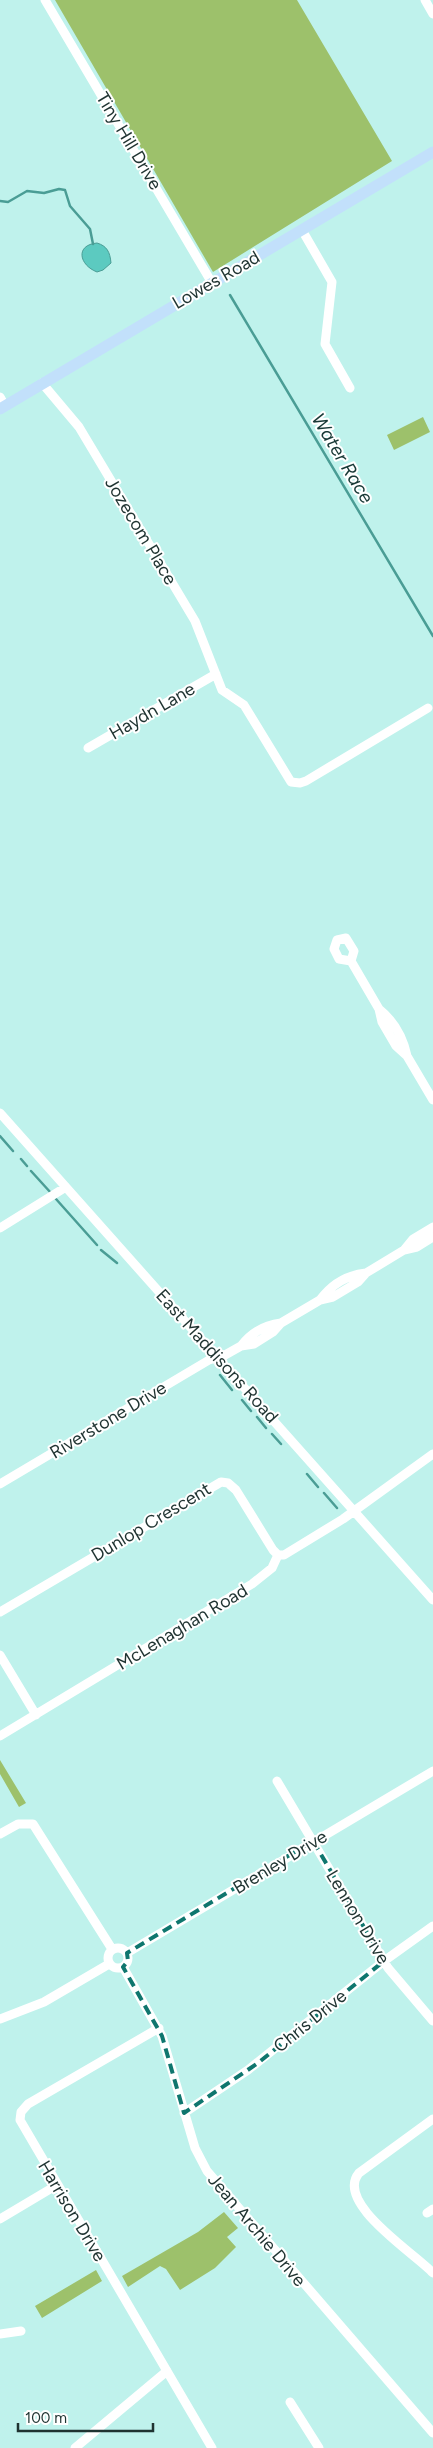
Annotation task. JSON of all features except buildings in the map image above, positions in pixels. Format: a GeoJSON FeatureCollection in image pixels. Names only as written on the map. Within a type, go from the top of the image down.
{"type":"FeatureCollection","features":[{"type":"Feature","properties":{"kind":"main road","name":"Lowes Road"},"geometry":{"type":"LineString","coordinates":[[2,404],[42,383],[433,152]]}},
{"type":"Feature","properties":{"kind":"street","name":"Tiny Hill Drive"},"geometry":{"type":"LineString","coordinates":[[45,0],[212,282]]}},
{"type":"Feature","properties":{"kind":"street"},"geometry":{"type":"LineString","coordinates":[[428,2],[433,14]]}},
{"type":"Feature","properties":{"kind":"street"},"geometry":{"type":"LineString","coordinates":[[302,230],[332,282],[325,344],[350,388]]}},
{"type":"Feature","properties":{"kind":"street","name":"Jozecom Place"},"geometry":{"type":"LineString","coordinates":[[42,383],[79,427],[195,621],[222,690],[244,705],[288,779],[296,783],[306,781],[428,708]]}},
{"type":"Feature","properties":{"kind":"street","name":"Haydn Lane"},"geometry":{"type":"LineString","coordinates":[[88,748],[216,674]]}},
{"type":"Feature","properties":{"kind":"street"},"geometry":{"type":"LineString","coordinates":[[351,961],[379,1009],[389,1018],[404,1042],[406,1056],[433,1100]]}},
{"type":"Feature","properties":{"kind":"street","name":"East Maddisons Road"},"geometry":{"type":"LineString","coordinates":[[0,1113],[433,1600]]}},
{"type":"Feature","properties":{"kind":"street"},"geometry":{"type":"LineString","coordinates":[[0,1228],[66,1187]]}},
{"type":"Feature","properties":{"kind":"street"},"geometry":{"type":"LineString","coordinates":[[404,1250],[412,1239],[433,1227]]}},
{"type":"Feature","properties":{"kind":"street"},"geometry":{"type":"LineString","coordinates":[[404,1250],[417,1247],[433,1238]]}},
{"type":"Feature","properties":{"kind":"street","name":"Riverstone Drive"},"geometry":{"type":"LineString","coordinates":[[0,1484],[210,1359],[241,1346],[254,1344],[273,1332],[280,1323],[320,1300],[333,1297],[358,1282],[366,1272],[404,1250]]}},
{"type":"Feature","properties":{"kind":"street","name":"McLenaghan Road"},"geometry":{"type":"LineString","coordinates":[[0,1736],[252,1584],[272,1568],[278,1555],[287,1553],[354,1511],[433,1454]]}},
{"type":"Feature","properties":{"kind":"street","name":"Dunlop Crescent"},"geometry":{"type":"LineString","coordinates":[[0,1612],[221,1482],[228,1483],[235,1488],[273,1550],[278,1555]]}},
{"type":"Feature","properties":{"kind":"street"},"geometry":{"type":"LineString","coordinates":[[0,1655],[36,1715]]}},
{"type":"Feature","properties":{"kind":"street","name":"Brenley Drive"},"geometry":{"type":"LineString","coordinates":[[127,1953],[433,1770]]}},
{"type":"Feature","properties":{"kind":"street","name":"Lennon Drive"},"geometry":{"type":"LineString","coordinates":[[277,1781],[388,1968],[433,2021]]}},
{"type":"Feature","properties":{"kind":"street"},"geometry":{"type":"LineString","coordinates":[[0,1834],[18,1824],[32,1824],[112,1949]]}},
{"type":"Feature","properties":{"kind":"street","name":"Chris Drive"},"geometry":{"type":"LineString","coordinates":[[184,2112],[253,2066],[384,1961],[433,1926]]}},
{"type":"Feature","properties":{"kind":"street"},"geometry":{"type":"LineString","coordinates":[[119,1948],[127,1953],[128,1960],[123,1967],[114,1968],[109,1964],[108,1954],[112,1949],[119,1948]]}},
{"type":"Feature","properties":{"kind":"street"},"geometry":{"type":"LineString","coordinates":[[0,2019],[44,2002],[109,1964]]}},
{"type":"Feature","properties":{"kind":"street","name":"Jean Archie Drive"},"geometry":{"type":"LineString","coordinates":[[123,1967],[159,2028],[200,2160],[214,2182],[433,2433]]}},
{"type":"Feature","properties":{"kind":"street","name":"Harrison Drive"},"geometry":{"type":"LineString","coordinates":[[159,2028],[28,2104],[21,2112],[21,2125],[212,2448]]}},
{"type":"Feature","properties":{"kind":"street"},"geometry":{"type":"LineString","coordinates":[[433,2119],[359,2173],[354,2178],[353,2189],[357,2200],[391,2239],[417,2257],[433,2273]]}},
{"type":"Feature","properties":{"kind":"street"},"geometry":{"type":"LineString","coordinates":[[0,2219],[57,2185]]}},
{"type":"Feature","properties":{"kind":"street"},"geometry":{"type":"LineString","coordinates":[[0,2334],[22,2331]]}},
{"type":"Feature","properties":{"kind":"street"},"geometry":{"type":"LineString","coordinates":[[75,2448],[167,2371]]}},
{"type":"Feature","properties":{"kind":"street"},"geometry":{"type":"LineString","coordinates":[[290,2402],[319,2448]]}},
{"type":"Feature","properties":{"kind":"highlighted area"},"geometry":{"type":"Polygon","coordinates":[[[313,1841],[384,1961],[258,2063],[184,2113],[162,2036],[123,1967],[128,1961],[127,1953],[313,1841]]]}},
{"type":"Feature","properties":{"kind":"green space"},"geometry":{"type":"Polygon","coordinates":[[[55,0],[297,0],[392,161],[213,272],[55,0]]]}},
{"type":"Feature","properties":{"kind":"green space"},"geometry":{"type":"Polygon","coordinates":[[[423,417],[430,432],[394,450],[387,435],[423,417]]]}},
{"type":"Feature","properties":{"kind":"green space"},"geometry":{"type":"Polygon","coordinates":[[[0,1760],[26,1803],[19,1807],[0,1774],[0,1760]]]}},
{"type":"Feature","properties":{"kind":"green space"},"geometry":{"type":"Polygon","coordinates":[[[224,2212],[238,2228],[227,2237],[236,2247],[215,2268],[180,2290],[166,2269],[160,2266],[128,2287],[122,2276],[198,2232],[224,2212]]]}},
{"type":"Feature","properties":{"kind":"green space"},"geometry":{"type":"Polygon","coordinates":[[[96,2270],[102,2281],[42,2318],[35,2306],[96,2270]]]}},
{"type":"Feature","properties":{"kind":"water"},"geometry":{"type":"Polygon","coordinates":[[[97,243],[107,250],[111,263],[103,270],[97,272],[86,265],[82,256],[85,247],[97,243]]]}},
{"type":"Feature","properties":{"kind":"waterway","name":"Water Race"},"geometry":{"type":"LineString","coordinates":[[0,201],[8,202],[27,191],[44,193],[59,189],[65,190],[70,206],[90,229],[93,244]]}},
{"type":"Feature","properties":{"kind":"waterway","name":"Water Race"},"geometry":{"type":"LineString","coordinates":[[230,295],[433,636]]}},
{"type":"Feature","properties":{"kind":"waterway","name":"Water Race"},"geometry":{"type":"LineString","coordinates":[[0,1136],[13,1151]]}},
{"type":"Feature","properties":{"kind":"waterway","name":"Water Race"},"geometry":{"type":"LineString","coordinates":[[21,1159],[27,1166]]}},
{"type":"Feature","properties":{"kind":"waterway","name":"Water Race"},"geometry":{"type":"LineString","coordinates":[[31,1171],[51,1193]]}},
{"type":"Feature","properties":{"kind":"waterway","name":"Water Race"},"geometry":{"type":"LineString","coordinates":[[56,1199],[97,1245]]}},
{"type":"Feature","properties":{"kind":"waterway","name":"Water Race"},"geometry":{"type":"LineString","coordinates":[[101,1250],[117,1263]]}},
{"type":"Feature","properties":{"kind":"waterway","name":"Water Race"},"geometry":{"type":"LineString","coordinates":[[220,1375],[232,1390]]}},
{"type":"Feature","properties":{"kind":"waterway","name":"Water Race"},"geometry":{"type":"LineString","coordinates":[[242,1400],[251,1411]]}},
{"type":"Feature","properties":{"kind":"waterway","name":"Water Race"},"geometry":{"type":"LineString","coordinates":[[257,1417],[266,1428]]}},
{"type":"Feature","properties":{"kind":"waterway","name":"Water Race"},"geometry":{"type":"LineString","coordinates":[[272,1434],[281,1444]]}},
{"type":"Feature","properties":{"kind":"waterway","name":"Water Race"},"geometry":{"type":"LineString","coordinates":[[307,1474],[318,1487]]}},
{"type":"Feature","properties":{"kind":"waterway","name":"Water Race"},"geometry":{"type":"LineString","coordinates":[[324,1493],[337,1508]]}}]}
